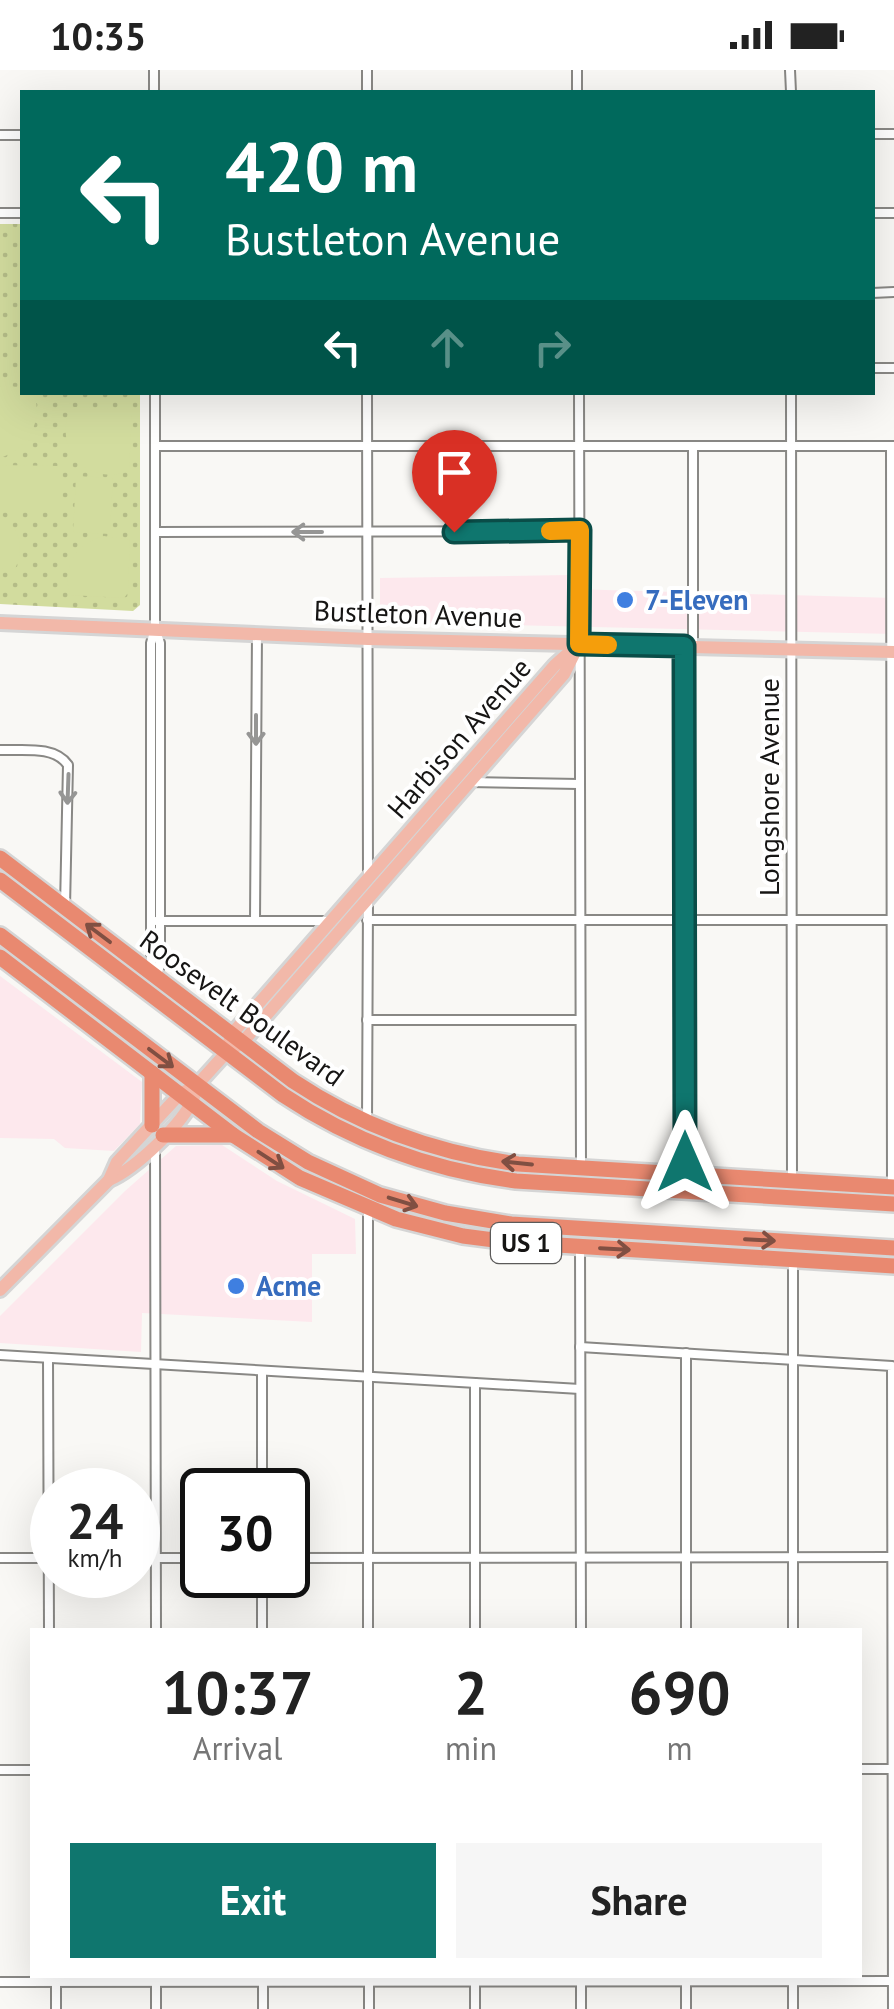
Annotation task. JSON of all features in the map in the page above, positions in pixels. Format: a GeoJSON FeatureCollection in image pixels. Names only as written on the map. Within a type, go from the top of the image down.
{"type":"FeatureCollection","features":[{"type":"Feature","properties":{"kind":"highway","name":"Roosevelt Boulevard"},"geometry":{"type":"LineString","coordinates":[[0,858],[309,1092],[368,1124],[411,1141],[477,1158],[581,1168],[893,1187]]}},
{"type":"Feature","properties":{"kind":"highway","name":"Roosevelt Boulevard"},"geometry":{"type":"LineString","coordinates":[[0,880],[283,1095],[328,1124],[395,1154],[454,1171],[536,1183],[894,1204]]}},
{"type":"Feature","properties":{"kind":"highway","name":"US 1"},"geometry":{"type":"LineString","coordinates":[[0,935],[258,1131],[308,1162],[380,1195],[434,1211],[533,1226],[894,1248]]}},
{"type":"Feature","properties":{"kind":"highway","name":"US 1"},"geometry":{"type":"LineString","coordinates":[[0,957],[233,1135],[300,1178],[368,1209],[463,1236],[894,1266]]}},
{"type":"Feature","properties":{"kind":"highway"},"geometry":{"type":"LineString","coordinates":[[41,966],[91,1026]]}},
{"type":"Feature","properties":{"kind":"highway"},"geometry":{"type":"LineString","coordinates":[[152,1073],[157,1134],[233,1135]]}},
{"type":"Feature","properties":{"kind":"main road","name":"Bustleton Avenue"},"geometry":{"type":"LineString","coordinates":[[0,623],[368,640],[893,652]]}},
{"type":"Feature","properties":{"kind":"main road","name":"Harbison Avenue"},"geometry":{"type":"LineString","coordinates":[[237,1039],[368,900],[555,665],[579,644]]}},
{"type":"Feature","properties":{"kind":"main road","name":"Harbison Avenue"},"geometry":{"type":"LineString","coordinates":[[0,1290],[109,1180],[117,1162],[157,1134],[332,921],[462,782]]}},
{"type":"Feature","properties":{"kind":"street"},"geometry":{"type":"LineString","coordinates":[[155,395],[156,628],[160,643],[155,785],[160,966],[156,977]]}},
{"type":"Feature","properties":{"kind":"street"},"geometry":{"type":"LineString","coordinates":[[368,395],[368,1124]]}},
{"type":"Feature","properties":{"kind":"street"},"geometry":{"type":"LineString","coordinates":[[580,395],[581,1168]]}},
{"type":"Feature","properties":{"kind":"street","name":"Longshore Avenue"},"geometry":{"type":"LineString","coordinates":[[791,395],[792,1181]]}},
{"type":"Feature","properties":{"kind":"street"},"geometry":{"type":"LineString","coordinates":[[156,446],[893,446],[893,1187]]}},
{"type":"Feature","properties":{"kind":"street"},"geometry":{"type":"LineString","coordinates":[[685,1174],[692,446]]}},
{"type":"Feature","properties":{"kind":"street"},"geometry":{"type":"LineString","coordinates":[[155,532],[580,530]]}},
{"type":"Feature","properties":{"kind":"street"},"geometry":{"type":"LineString","coordinates":[[255,921],[257,632]]}},
{"type":"Feature","properties":{"kind":"street"},"geometry":{"type":"LineString","coordinates":[[0,750],[52,752],[62,756],[68,765],[65,908]]}},
{"type":"Feature","properties":{"kind":"street"},"geometry":{"type":"LineString","coordinates":[[462,782],[578,784]]}},
{"type":"Feature","properties":{"kind":"street"},"geometry":{"type":"LineString","coordinates":[[367,920],[893,920]]}},
{"type":"Feature","properties":{"kind":"street"},"geometry":{"type":"LineString","coordinates":[[156,921],[332,921]]}},
{"type":"Feature","properties":{"kind":"street"},"geometry":{"type":"LineString","coordinates":[[367,1020],[580,1020]]}},
{"type":"Feature","properties":{"kind":"street"},"geometry":{"type":"LineString","coordinates":[[156,1468],[157,1134]]}},
{"type":"Feature","properties":{"kind":"street"},"geometry":{"type":"LineString","coordinates":[[368,1209],[368,1628]]}},
{"type":"Feature","properties":{"kind":"street"},"geometry":{"type":"LineString","coordinates":[[580,1247],[581,1628]]}},
{"type":"Feature","properties":{"kind":"street"},"geometry":{"type":"LineString","coordinates":[[792,1260],[793,1628]]}},
{"type":"Feature","properties":{"kind":"street"},"geometry":{"type":"LineString","coordinates":[[580,1348],[892,1366],[892,2009]]}},
{"type":"Feature","properties":{"kind":"street"},"geometry":{"type":"LineString","coordinates":[[686,1353],[686,1628]]}},
{"type":"Feature","properties":{"kind":"street"},"geometry":{"type":"LineString","coordinates":[[0,1355],[580,1390]]}},
{"type":"Feature","properties":{"kind":"street"},"geometry":{"type":"LineString","coordinates":[[48,1358],[49,1468]]}},
{"type":"Feature","properties":{"kind":"street"},"geometry":{"type":"LineString","coordinates":[[262,1371],[262,1468]]}},
{"type":"Feature","properties":{"kind":"street"},"geometry":{"type":"LineString","coordinates":[[475,1384],[475,1628]]}},
{"type":"Feature","properties":{"kind":"street"},"geometry":{"type":"LineString","coordinates":[[310,1558],[893,1557]]}},
{"type":"Feature","properties":{"kind":"street"},"geometry":{"type":"LineString","coordinates":[[0,1558],[30,1558]]}},
{"type":"Feature","properties":{"kind":"street"},"geometry":{"type":"LineString","coordinates":[[48,1628],[49,1598]]}},
{"type":"Feature","properties":{"kind":"street"},"geometry":{"type":"LineString","coordinates":[[156,1598],[156,1628]]}},
{"type":"Feature","properties":{"kind":"street"},"geometry":{"type":"LineString","coordinates":[[262,1598],[262,1628]]}},
{"type":"Feature","properties":{"kind":"street"},"geometry":{"type":"LineString","coordinates":[[862,1769],[893,1769]]}},
{"type":"Feature","properties":{"kind":"street"},"geometry":{"type":"LineString","coordinates":[[0,1770],[30,1770]]}},
{"type":"Feature","properties":{"kind":"street"},"geometry":{"type":"LineString","coordinates":[[0,1982],[263,1978],[893,1981]]}},
{"type":"Feature","properties":{"kind":"street"},"geometry":{"type":"LineString","coordinates":[[263,1978],[263,2009]]}},
{"type":"Feature","properties":{"kind":"street"},"geometry":{"type":"LineString","coordinates":[[369,1978],[369,2009]]}},
{"type":"Feature","properties":{"kind":"street"},"geometry":{"type":"LineString","coordinates":[[475,1978],[475,2009]]}},
{"type":"Feature","properties":{"kind":"street"},"geometry":{"type":"LineString","coordinates":[[581,1978],[581,2009]]}},
{"type":"Feature","properties":{"kind":"street"},"geometry":{"type":"LineString","coordinates":[[686,1978],[686,2009]]}},
{"type":"Feature","properties":{"kind":"street"},"geometry":{"type":"LineString","coordinates":[[793,1978],[793,2009]]}},
{"type":"Feature","properties":{"kind":"street"},"geometry":{"type":"LineString","coordinates":[[56,1979],[56,2009]]}},
{"type":"Feature","properties":{"kind":"street"},"geometry":{"type":"LineString","coordinates":[[156,1979],[156,2009]]}},
{"type":"Feature","properties":{"kind":"shaded area"},"geometry":{"type":"Polygon","coordinates":[[[569,575],[570,589],[894,598],[894,634],[380,622],[380,578],[569,575]]]}},
{"type":"Feature","properties":{"kind":"shaded area"},"geometry":{"type":"Polygon","coordinates":[[[0,976],[142,1082],[140,1124],[114,1151],[65,1148],[54,1139],[0,1138],[0,976]]]}},
{"type":"Feature","properties":{"kind":"shaded area"},"geometry":{"type":"Polygon","coordinates":[[[222,1145],[277,1181],[355,1219],[356,1254],[312,1254],[312,1322],[142,1313],[141,1352],[0,1343],[0,1316],[125,1191],[176,1146],[222,1145]]]}},
{"type":"Feature","properties":{"kind":"green space"},"geometry":{"type":"Polygon","coordinates":[[[0,224],[20,224],[20,395],[140,395],[140,605],[133,611],[0,604],[0,224]]]}},
{"type":"Feature","properties":{"kind":"green space"},"geometry":{"type":"Polygon","coordinates":[[[0,386],[20,387],[20,395],[34,395],[35,424],[19,448],[0,458],[0,386]]]}},
{"type":"Feature","properties":{"kind":"green space"},"geometry":{"type":"Polygon","coordinates":[[[71,407],[126,409],[132,416],[129,471],[99,473],[77,460],[66,436],[71,407]]]}},
{"type":"Feature","properties":{"kind":"green space"},"geometry":{"type":"Polygon","coordinates":[[[0,465],[59,466],[59,510],[0,510],[0,465]]]}},
{"type":"Feature","properties":{"kind":"green space"},"geometry":{"type":"Polygon","coordinates":[[[76,476],[113,478],[110,534],[73,532],[76,476]]]}},
{"type":"Feature","properties":{"kind":"green space"},"geometry":{"type":"Polygon","coordinates":[[[0,514],[19,538],[15,569],[0,568],[0,514]]]}},
{"type":"Feature","properties":{"kind":"green space"},"geometry":{"type":"Polygon","coordinates":[[[104,536],[130,540],[128,593],[124,598],[70,595],[68,575],[73,558],[85,544],[104,536]]]}},
{"type":"Feature","properties":{"kind":"slow traffic"},"geometry":{"type":"LineString","coordinates":[[550,531],[580,530],[579,644],[608,645]]}},
{"type":"Feature","properties":{"kind":"place","name":"7-Eleven"},"geometry":{"type":"Point","coordinates":[625,600]}},
{"type":"Feature","properties":{"kind":"place","name":"Acme"},"geometry":{"type":"Point","coordinates":[236,1286]}},
{"type":"Feature","properties":{"kind":"route"},"geometry":{"type":"LineString","coordinates":[[454,532],[580,530],[579,644],[684,646],[685,1162]]}}]}
